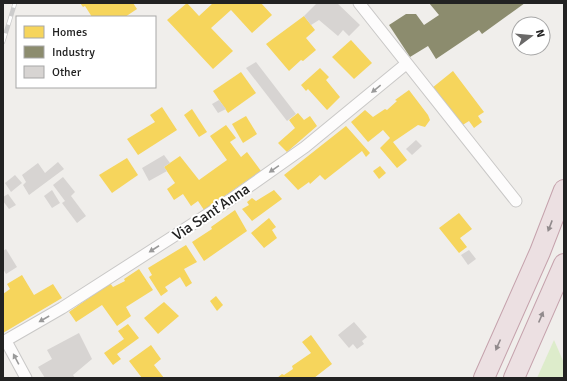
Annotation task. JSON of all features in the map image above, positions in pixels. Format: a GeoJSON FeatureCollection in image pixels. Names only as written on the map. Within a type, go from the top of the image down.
{"type":"FeatureCollection","features":[{"type":"Feature","properties":{"kind":"highway"},"geometry":{"type":"LineString","coordinates":[[484,378],[540,252],[564,190]]}},
{"type":"Feature","properties":{"kind":"highway"},"geometry":{"type":"LineString","coordinates":[[514,378],[564,264]]}},
{"type":"Feature","properties":{"kind":"street"},"geometry":{"type":"LineString","coordinates":[[359,3],[516,201]]}},
{"type":"Feature","properties":{"kind":"street","name":"Via Sant'Anna"},"geometry":{"type":"LineString","coordinates":[[5,342],[62,308],[230,200],[305,146],[406,64]]}},
{"type":"Feature","properties":{"kind":"street"},"geometry":{"type":"LineString","coordinates":[[5,342],[26,378]]}},
{"type":"Feature","properties":{"kind":"green space"},"geometry":{"type":"Polygon","coordinates":[[[554,340],[564,363],[564,378],[537,378],[554,340]]]}},
{"type":"Feature","properties":{"kind":"building: Homes"},"geometry":{"type":"Polygon","coordinates":[[[80,3],[133,3],[137,9],[126,16],[91,16],[85,6],[83,7],[80,3]]]}},
{"type":"Feature","properties":{"kind":"building: Homes"},"geometry":{"type":"Polygon","coordinates":[[[187,3],[199,16],[213,3],[261,3],[272,15],[252,33],[231,10],[211,28],[233,51],[213,69],[167,20],[187,3]]]}},
{"type":"Feature","properties":{"kind":"building: Homes"},"geometry":{"type":"Polygon","coordinates":[[[304,16],[315,30],[306,38],[316,50],[303,61],[301,60],[289,71],[266,44],[304,16]]]}},
{"type":"Feature","properties":{"kind":"building: Homes"},"geometry":{"type":"Polygon","coordinates":[[[351,40],[372,63],[354,79],[332,57],[351,40]]]}},
{"type":"Feature","properties":{"kind":"building: Homes"},"geometry":{"type":"Polygon","coordinates":[[[320,68],[329,77],[326,80],[340,97],[327,110],[308,89],[306,91],[301,85],[320,68]]]}},
{"type":"Feature","properties":{"kind":"building: Homes"},"geometry":{"type":"Polygon","coordinates":[[[453,71],[484,112],[478,116],[482,122],[474,128],[469,121],[461,126],[432,88],[453,71]]]}},
{"type":"Feature","properties":{"kind":"building: Homes"},"geometry":{"type":"Polygon","coordinates":[[[241,72],[256,93],[228,113],[213,91],[241,72]]]}},
{"type":"Feature","properties":{"kind":"building: Homes"},"geometry":{"type":"Polygon","coordinates":[[[409,90],[428,115],[430,120],[425,127],[418,125],[393,142],[407,160],[397,168],[380,148],[390,138],[383,130],[368,142],[351,122],[365,110],[373,117],[385,109],[387,110],[397,101],[395,100],[409,90]]]}},
{"type":"Feature","properties":{"kind":"building: Homes"},"geometry":{"type":"Polygon","coordinates":[[[162,107],[177,130],[138,155],[127,139],[155,122],[150,115],[162,107]]]}},
{"type":"Feature","properties":{"kind":"building: Homes"},"geometry":{"type":"Polygon","coordinates":[[[192,109],[207,132],[199,137],[184,115],[192,109]]]}},
{"type":"Feature","properties":{"kind":"building: Homes"},"geometry":{"type":"Polygon","coordinates":[[[298,113],[304,120],[310,116],[317,126],[287,152],[278,143],[295,128],[289,120],[298,113]]]}},
{"type":"Feature","properties":{"kind":"building: Homes"},"geometry":{"type":"Polygon","coordinates":[[[246,116],[257,134],[243,143],[232,124],[246,116]]]}},
{"type":"Feature","properties":{"kind":"building: Homes"},"geometry":{"type":"Polygon","coordinates":[[[226,125],[236,138],[230,142],[241,157],[247,152],[261,171],[204,210],[198,201],[191,206],[183,194],[174,200],[167,189],[175,183],[164,167],[180,156],[199,180],[227,160],[210,136],[226,125]]]}},
{"type":"Feature","properties":{"kind":"building: Homes"},"geometry":{"type":"Polygon","coordinates":[[[346,126],[370,153],[366,157],[362,151],[325,180],[320,175],[310,184],[309,182],[298,190],[284,175],[346,126]]]}},
{"type":"Feature","properties":{"kind":"building: Homes"},"geometry":{"type":"Polygon","coordinates":[[[127,158],[138,175],[112,193],[99,175],[127,158]]]}},
{"type":"Feature","properties":{"kind":"building: Homes"},"geometry":{"type":"Polygon","coordinates":[[[380,166],[386,173],[379,179],[373,171],[380,166]]]}},
{"type":"Feature","properties":{"kind":"building: Homes"},"geometry":{"type":"Polygon","coordinates":[[[274,190],[282,199],[252,221],[242,209],[249,205],[247,202],[252,198],[256,201],[274,190]]]}},
{"type":"Feature","properties":{"kind":"building: Homes"},"geometry":{"type":"Polygon","coordinates":[[[235,210],[247,231],[204,261],[192,242],[212,229],[211,227],[235,210]]]}},
{"type":"Feature","properties":{"kind":"building: Homes"},"geometry":{"type":"Polygon","coordinates":[[[459,213],[472,229],[460,238],[467,247],[459,253],[439,228],[459,213]]]}},
{"type":"Feature","properties":{"kind":"building: Homes"},"geometry":{"type":"Polygon","coordinates":[[[269,218],[276,227],[272,230],[277,238],[264,248],[251,233],[269,218]]]}},
{"type":"Feature","properties":{"kind":"building: Homes"},"geometry":{"type":"Polygon","coordinates":[[[186,245],[197,262],[184,269],[192,283],[186,287],[180,277],[165,287],[168,291],[161,296],[149,277],[152,275],[148,268],[186,245]]]}},
{"type":"Feature","properties":{"kind":"building: Homes"},"geometry":{"type":"Polygon","coordinates":[[[139,269],[153,290],[126,307],[131,316],[117,326],[102,305],[76,322],[69,312],[110,283],[113,287],[125,281],[124,279],[139,269]]]}},
{"type":"Feature","properties":{"kind":"building: Homes"},"geometry":{"type":"Polygon","coordinates":[[[22,275],[34,295],[53,284],[62,298],[3,333],[3,294],[10,289],[7,284],[22,275]]]}},
{"type":"Feature","properties":{"kind":"building: Homes"},"geometry":{"type":"Polygon","coordinates":[[[216,296],[223,305],[217,311],[210,301],[216,296]]]}},
{"type":"Feature","properties":{"kind":"building: Homes"},"geometry":{"type":"Polygon","coordinates":[[[164,302],[179,316],[158,334],[144,318],[164,302]]]}},
{"type":"Feature","properties":{"kind":"building: Homes"},"geometry":{"type":"Polygon","coordinates":[[[128,324],[139,338],[117,354],[121,359],[113,365],[104,353],[124,339],[118,331],[128,324]]]}},
{"type":"Feature","properties":{"kind":"building: Homes"},"geometry":{"type":"Polygon","coordinates":[[[311,335],[332,364],[314,378],[277,378],[293,369],[292,366],[311,353],[302,342],[311,335]]]}},
{"type":"Feature","properties":{"kind":"building: Homes"},"geometry":{"type":"Polygon","coordinates":[[[151,345],[161,359],[154,365],[164,378],[142,378],[129,361],[151,345]]]}},
{"type":"Feature","properties":{"kind":"building: Industry"},"geometry":{"type":"Polygon","coordinates":[[[429,3],[525,3],[482,34],[479,30],[436,59],[428,46],[410,57],[389,25],[406,14],[416,14],[424,25],[439,15],[429,3]]]}},
{"type":"Feature","properties":{"kind":"building: Other"},"geometry":{"type":"Polygon","coordinates":[[[317,3],[337,3],[360,25],[349,36],[343,30],[338,36],[319,20],[311,25],[304,16],[317,3]]]}},
{"type":"Feature","properties":{"kind":"building: Other"},"geometry":{"type":"Polygon","coordinates":[[[256,62],[296,114],[287,121],[246,68],[256,62]]]}},
{"type":"Feature","properties":{"kind":"building: Other"},"geometry":{"type":"Polygon","coordinates":[[[219,100],[226,109],[218,113],[212,104],[219,100]]]}},
{"type":"Feature","properties":{"kind":"building: Other"},"geometry":{"type":"Polygon","coordinates":[[[416,140],[422,146],[412,155],[406,149],[416,140]]]}},
{"type":"Feature","properties":{"kind":"building: Other"},"geometry":{"type":"Polygon","coordinates":[[[164,155],[170,163],[164,167],[167,171],[149,181],[142,168],[164,155]]]}},
{"type":"Feature","properties":{"kind":"building: Other"},"geometry":{"type":"Polygon","coordinates":[[[58,162],[64,169],[29,195],[23,185],[26,182],[22,175],[38,163],[45,173],[58,162]]]}},
{"type":"Feature","properties":{"kind":"building: Other"},"geometry":{"type":"Polygon","coordinates":[[[15,175],[22,183],[11,192],[5,183],[15,175]]]}},
{"type":"Feature","properties":{"kind":"building: Other"},"geometry":{"type":"Polygon","coordinates":[[[63,177],[75,192],[71,196],[86,216],[77,223],[62,203],[65,201],[53,185],[63,177]]]}},
{"type":"Feature","properties":{"kind":"building: Other"},"geometry":{"type":"Polygon","coordinates":[[[52,190],[60,203],[52,208],[44,196],[52,190]]]}},
{"type":"Feature","properties":{"kind":"building: Other"},"geometry":{"type":"Polygon","coordinates":[[[8,194],[16,205],[9,209],[3,201],[3,197],[8,194]]]}},
{"type":"Feature","properties":{"kind":"building: Other"},"geometry":{"type":"Polygon","coordinates":[[[6,249],[17,267],[6,274],[3,269],[3,251],[6,249]]]}},
{"type":"Feature","properties":{"kind":"building: Other"},"geometry":{"type":"Polygon","coordinates":[[[469,250],[476,259],[468,265],[461,255],[469,250]]]}},
{"type":"Feature","properties":{"kind":"building: Other"},"geometry":{"type":"Polygon","coordinates":[[[354,322],[367,337],[362,341],[364,344],[357,349],[353,344],[349,348],[338,335],[354,322]]]}},
{"type":"Feature","properties":{"kind":"building: Other"},"geometry":{"type":"Polygon","coordinates":[[[79,333],[92,359],[73,375],[75,378],[45,378],[38,367],[52,359],[47,350],[79,333]]]}},
{"type":"Feature","properties":{"kind":"railway"},"geometry":{"type":"LineString","coordinates":[[3,42],[15,3]]}}]}
